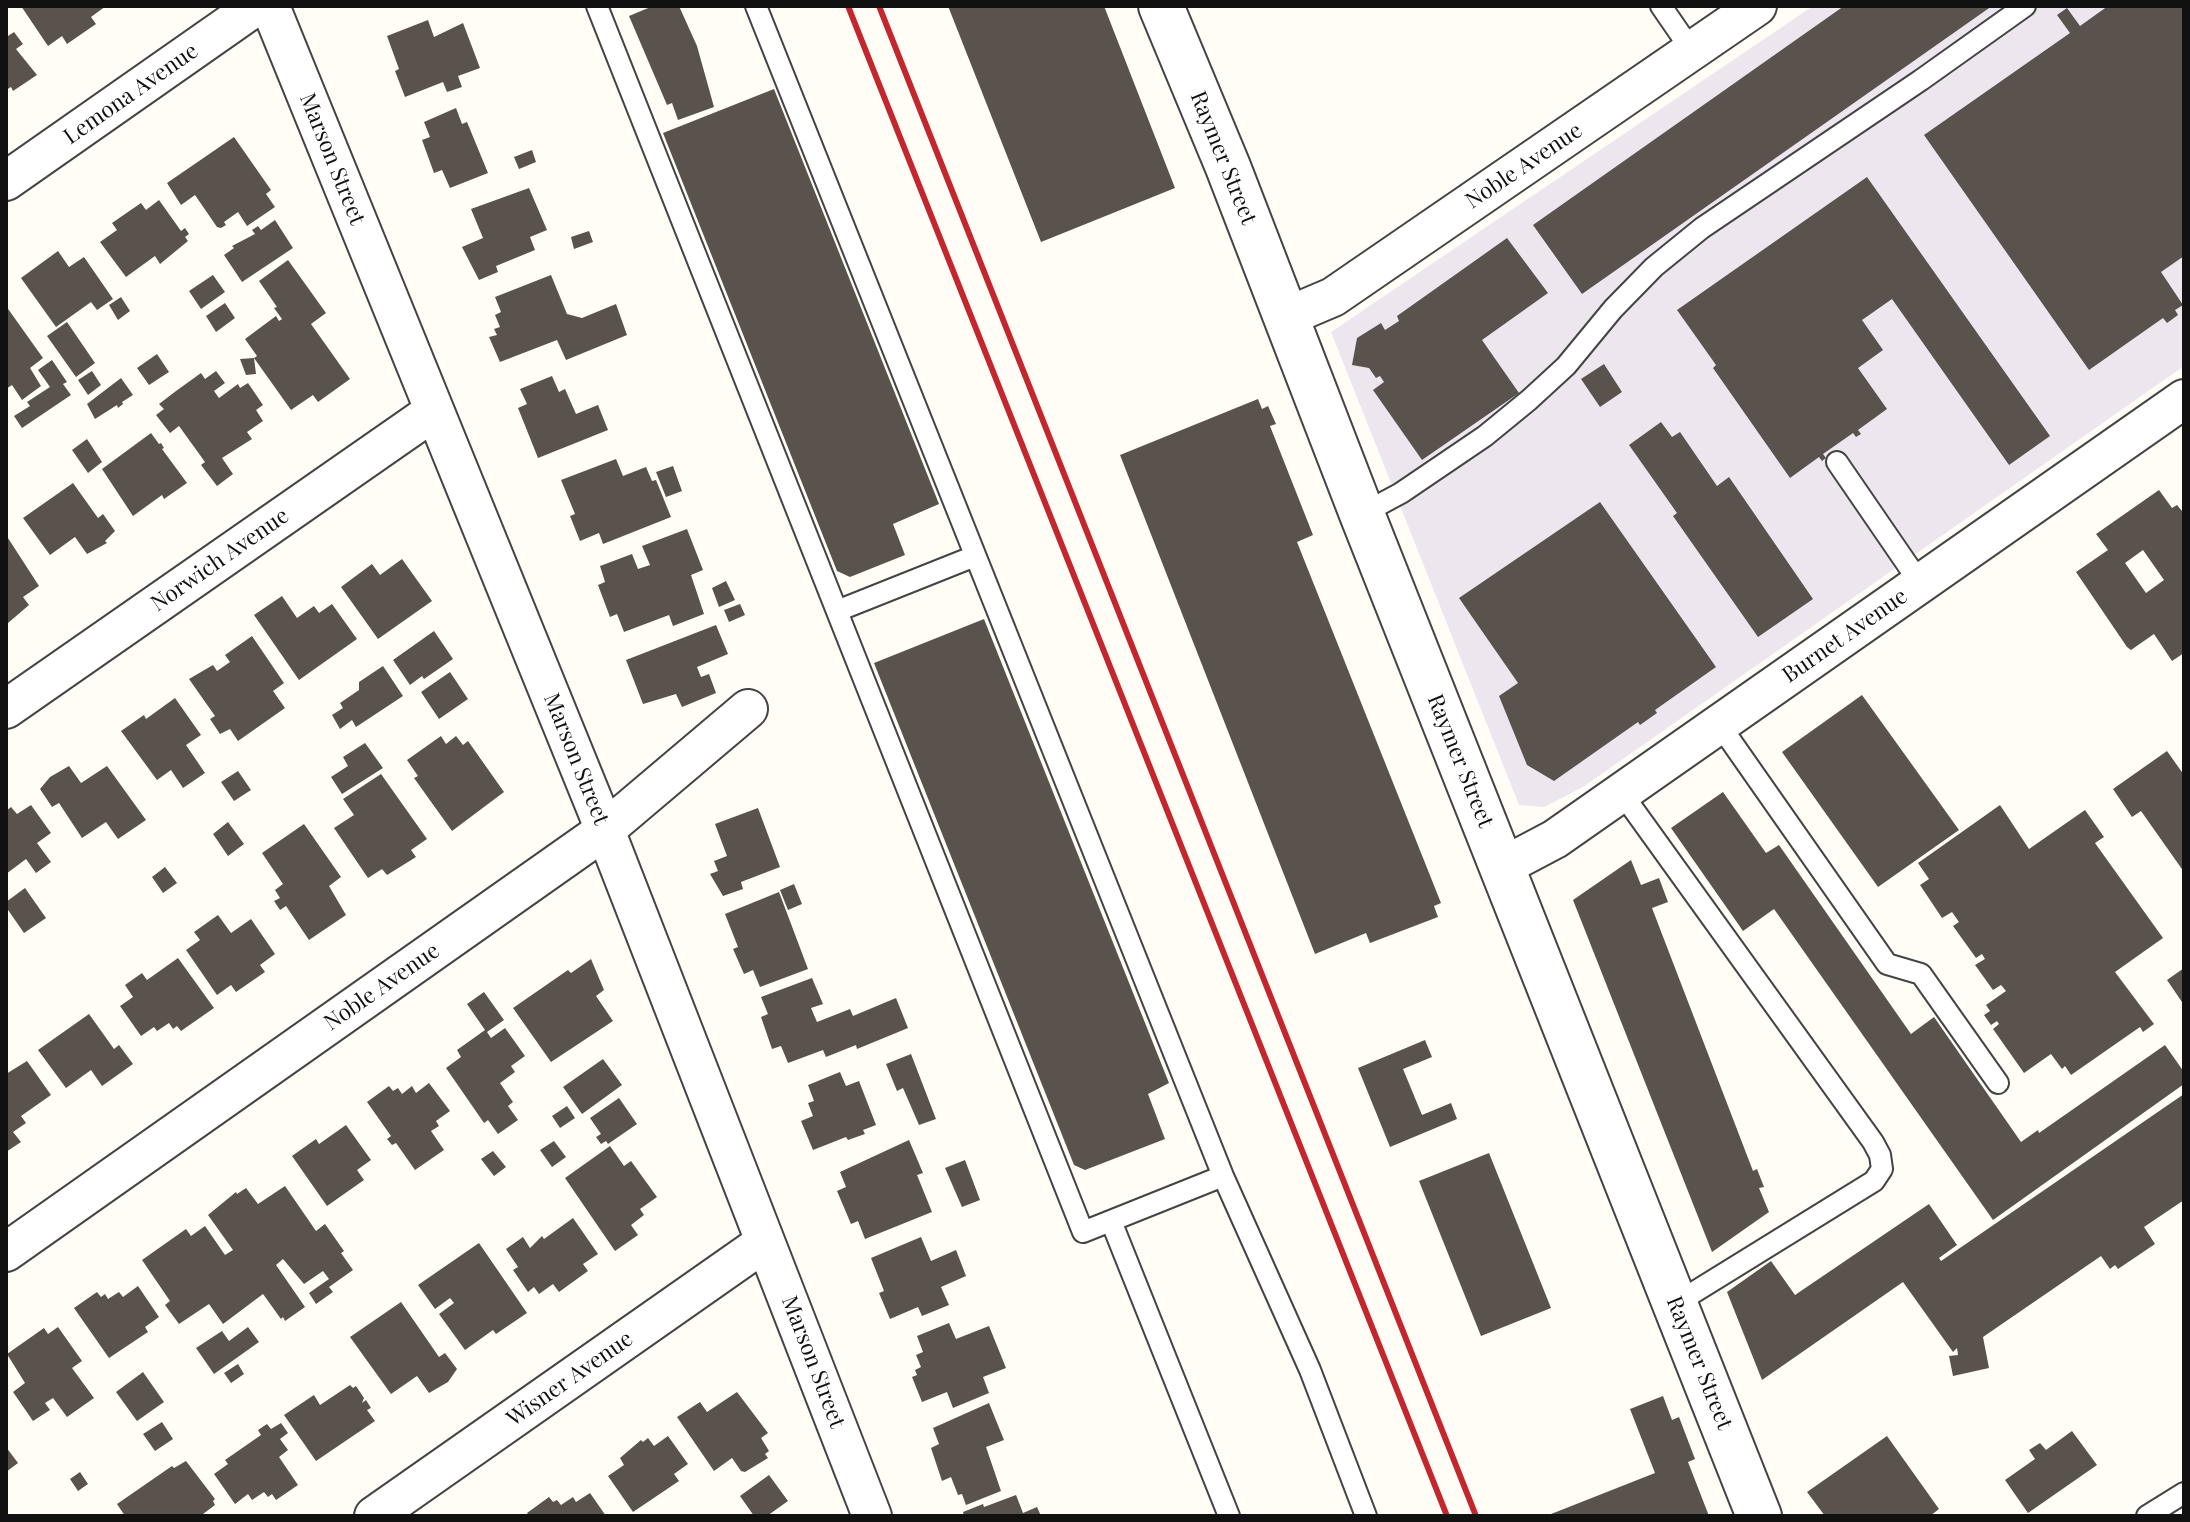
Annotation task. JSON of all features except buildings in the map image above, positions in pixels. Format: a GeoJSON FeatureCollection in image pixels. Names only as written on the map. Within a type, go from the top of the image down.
{"type":"FeatureCollection","features":[{"type":"Feature","properties":{"kind":"street","name":"Lemona Avenue"},"geometry":{"type":"LineString","coordinates":[[6,181],[256,6]]}},
{"type":"Feature","properties":{"kind":"street","name":"Marson Street"},"geometry":{"type":"LineString","coordinates":[[270,6],[605,830],[872,1516]]}},
{"type":"Feature","properties":{"kind":"street","name":"Raymer Street"},"geometry":{"type":"LineString","coordinates":[[1161,6],[1759,1516]]}},
{"type":"Feature","properties":{"kind":"street","name":"Noble Avenue"},"geometry":{"type":"LineString","coordinates":[[1286,317],[1333,297],[1757,6]]}},
{"type":"Feature","properties":{"kind":"street","name":"Burnet Avenue"},"geometry":{"type":"LineString","coordinates":[[1502,867],[1555,839],[2184,399]]}},
{"type":"Feature","properties":{"kind":"street","name":"Norwich Avenue"},"geometry":{"type":"LineString","coordinates":[[6,709],[434,411]]}},
{"type":"Feature","properties":{"kind":"street","name":"Noble Avenue"},"geometry":{"type":"LineString","coordinates":[[6,1252],[605,830],[748,709]]}},
{"type":"Feature","properties":{"kind":"street","name":"Wisner Avenue"},"geometry":{"type":"LineString","coordinates":[[374,1516],[765,1242]]}},
{"type":"Feature","properties":{"kind":"lane"},"geometry":{"type":"LineString","coordinates":[[597,6],[1083,1232],[1223,1176]]}},
{"type":"Feature","properties":{"kind":"lane"},"geometry":{"type":"LineString","coordinates":[[756,6],[1223,1176],[1310,1370],[1366,1516]]}},
{"type":"Feature","properties":{"kind":"lane"},"geometry":{"type":"LineString","coordinates":[[1661,6],[1692,51]]}},
{"type":"Feature","properties":{"kind":"lane"},"geometry":{"type":"LineString","coordinates":[[1362,514],[1401,493],[1485,436],[1529,400],[1566,366],[1613,309],[1654,267],[1702,228],[2025,6]]}},
{"type":"Feature","properties":{"kind":"lane"},"geometry":{"type":"LineString","coordinates":[[1837,462],[1920,583]]}},
{"type":"Feature","properties":{"kind":"lane"},"geometry":{"type":"LineString","coordinates":[[837,611],[975,556]]}},
{"type":"Feature","properties":{"kind":"lane"},"geometry":{"type":"LineString","coordinates":[[1719,724],[1887,964],[1921,974],[1998,1083]]}},
{"type":"Feature","properties":{"kind":"lane"},"geometry":{"type":"LineString","coordinates":[[1621,792],[1873,1142],[1880,1155],[1882,1169],[1874,1181],[1675,1304]]}},
{"type":"Feature","properties":{"kind":"lane"},"geometry":{"type":"LineString","coordinates":[[1111,1221],[1229,1516]]}},
{"type":"Feature","properties":{"kind":"lane"},"geometry":{"type":"LineString","coordinates":[[2147,1516],[2184,1493]]}},
{"type":"Feature","properties":{"kind":"shaded area"},"geometry":{"type":"Polygon","coordinates":[[[1813,6],[2184,6],[2184,366],[1583,787],[1544,807],[1519,805],[1331,332],[1813,6]]]}},
{"type":"Feature","properties":{"kind":"railway"},"geometry":{"type":"LineString","coordinates":[[848,6],[1447,1516]]}},
{"type":"Feature","properties":{"kind":"railway"},"geometry":{"type":"LineString","coordinates":[[879,6],[1476,1516]]}}]}
